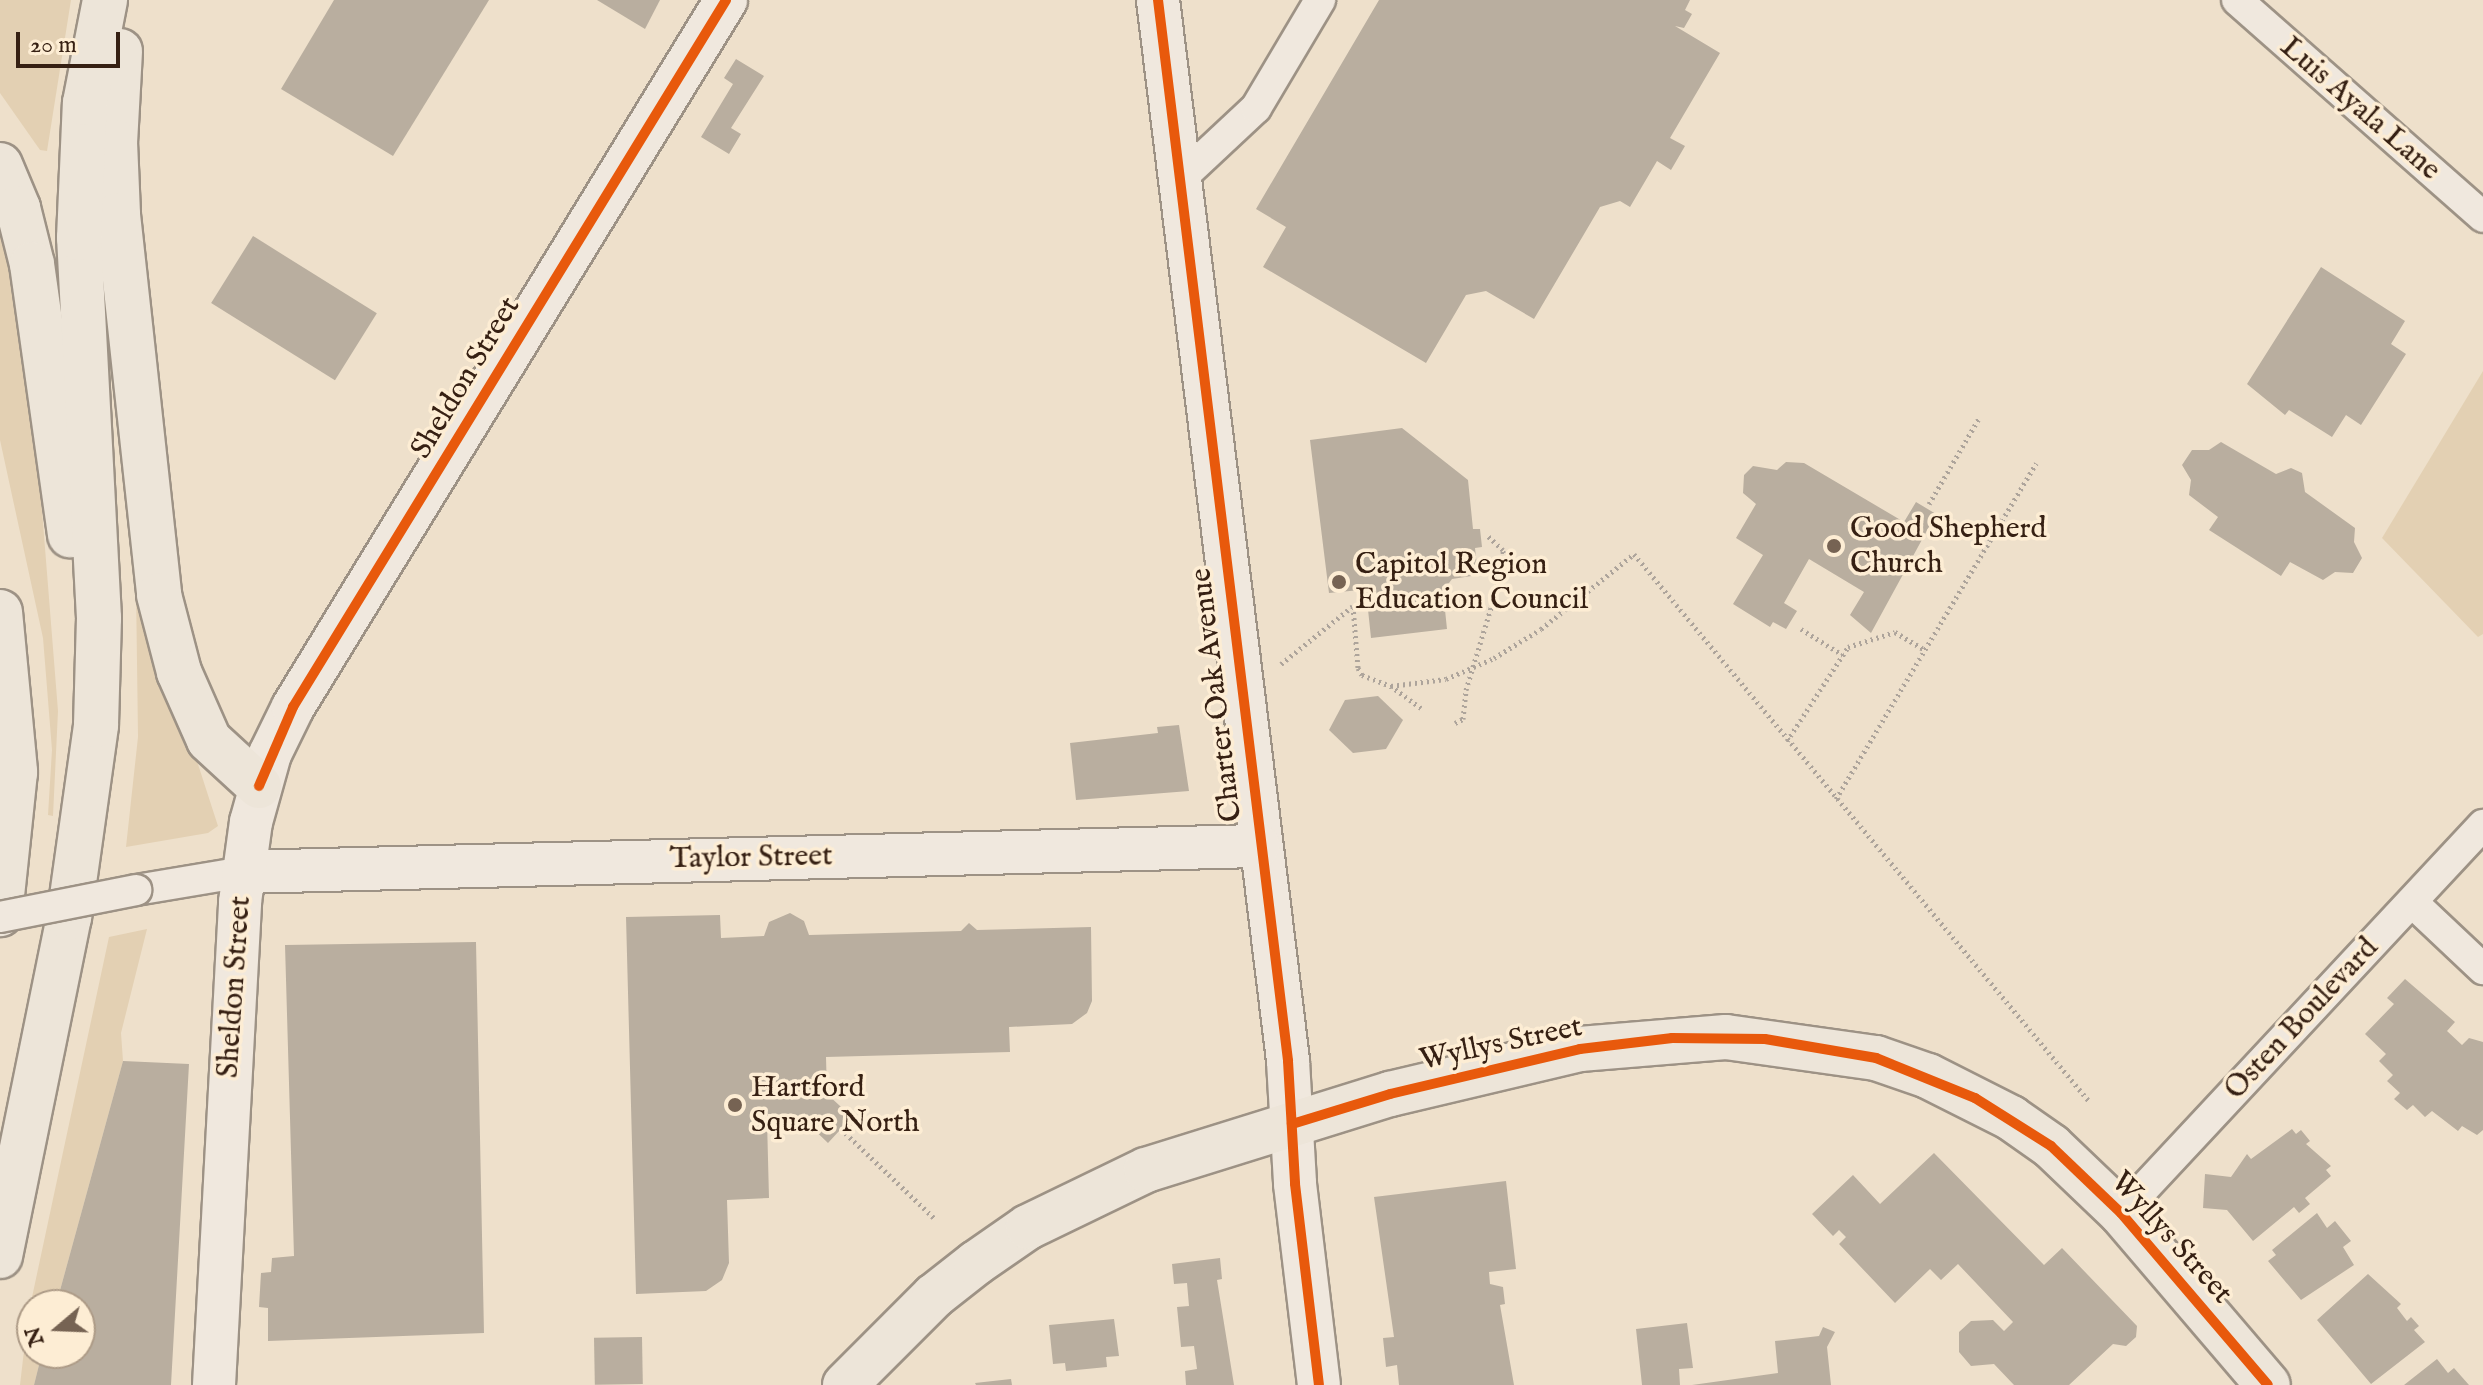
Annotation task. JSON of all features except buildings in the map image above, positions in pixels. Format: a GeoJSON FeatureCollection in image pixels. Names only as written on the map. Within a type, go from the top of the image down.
{"type":"FeatureCollection","features":[{"type":"Feature","properties":{"kind":"main road"},"geometry":{"type":"LineString","coordinates":[[0,1256],[77,875],[93,759],[99,649],[79,238],[85,103],[105,0]]}},
{"type":"Feature","properties":{"kind":"main road"},"geometry":{"type":"LineString","coordinates":[[130,0],[118,69],[115,162],[154,568],[168,635],[197,718],[209,740],[259,786]]}},
{"type":"Feature","properties":{"kind":"main road"},"geometry":{"type":"LineString","coordinates":[[0,165],[28,243],[71,543],[99,649]]}},
{"type":"Feature","properties":{"kind":"main road"},"geometry":{"type":"LineString","coordinates":[[0,916],[15,772],[1,627]]}},
{"type":"Feature","properties":{"kind":"main road","name":"Wyllys Street"},"geometry":{"type":"LineString","coordinates":[[845,1385],[934,1296],[1028,1227],[1146,1170],[1390,1094],[1580,1049],[1672,1038],[1765,1039],[1876,1058],[1975,1098],[2051,1146],[2121,1213],[2268,1385]]}},
{"type":"Feature","properties":{"kind":"street","name":"Sheldon Street"},"geometry":{"type":"LineString","coordinates":[[214,1385],[243,872],[259,786],[293,707],[726,0]]}},
{"type":"Feature","properties":{"kind":"street","name":"Charter Oak Avenue"},"geometry":{"type":"LineString","coordinates":[[1158,0],[1292,1124],[1319,1385]]}},
{"type":"Feature","properties":{"kind":"street"},"geometry":{"type":"LineString","coordinates":[[1180,179],[1256,108],[1320,0]]}},
{"type":"Feature","properties":{"kind":"street","name":"Luis Ayala Lane"},"geometry":{"type":"LineString","coordinates":[[2237,0],[2483,217]]}},
{"type":"Feature","properties":{"kind":"street","name":"Osten Boulevard"},"geometry":{"type":"LineString","coordinates":[[2121,1213],[2483,825]]}},
{"type":"Feature","properties":{"kind":"street","name":"Taylor Street"},"geometry":{"type":"LineString","coordinates":[[243,872],[1259,846]]}},
{"type":"Feature","properties":{"kind":"street"},"geometry":{"type":"LineString","coordinates":[[0,916],[243,872]]}},
{"type":"Feature","properties":{"kind":"street"},"geometry":{"type":"LineString","coordinates":[[2412,902],[2483,969]]}},
{"type":"Feature","properties":{"kind":"path"},"geometry":{"type":"LineString","coordinates":[[1929,504],[1979,418]]}},
{"type":"Feature","properties":{"kind":"path"},"geometry":{"type":"LineString","coordinates":[[1836,799],[2036,463]]}},
{"type":"Feature","properties":{"kind":"path"},"geometry":{"type":"LineString","coordinates":[[1455,723],[1463,719],[1472,669],[1504,565],[1503,550],[1488,536]]}},
{"type":"Feature","properties":{"kind":"path"},"geometry":{"type":"LineString","coordinates":[[1391,686],[1446,679],[1472,669],[1541,629],[1634,554],[2089,1101]]}},
{"type":"Feature","properties":{"kind":"path"},"geometry":{"type":"LineString","coordinates":[[1281,664],[1353,606],[1358,668],[1362,675],[1391,686],[1421,708]]}},
{"type":"Feature","properties":{"kind":"path"},"geometry":{"type":"LineString","coordinates":[[1801,629],[1843,655]]}},
{"type":"Feature","properties":{"kind":"path"},"geometry":{"type":"LineString","coordinates":[[1787,741],[1848,647],[1895,632],[1923,649]]}},
{"type":"Feature","properties":{"kind":"path"},"geometry":{"type":"LineString","coordinates":[[841,1129],[934,1218]]}},
{"type":"Feature","properties":{"kind":"shaded area"},"geometry":{"type":"Polygon","coordinates":[[[0,0],[71,0],[47,151],[40,150],[0,93],[0,0]]]}},
{"type":"Feature","properties":{"kind":"shaded area"},"geometry":{"type":"Polygon","coordinates":[[[0,211],[8,235],[38,460],[58,711],[53,816],[48,815],[52,750],[43,638],[0,440],[0,211]]]}},
{"type":"Feature","properties":{"kind":"shaded area"},"geometry":{"type":"Polygon","coordinates":[[[2483,371],[2483,634],[2478,637],[2382,538],[2483,371]]]}},
{"type":"Feature","properties":{"kind":"shaded area"},"geometry":{"type":"Polygon","coordinates":[[[136,588],[141,588],[218,826],[208,833],[126,847],[138,737],[136,588]]]}},
{"type":"Feature","properties":{"kind":"shaded area"},"geometry":{"type":"Polygon","coordinates":[[[147,929],[121,1033],[123,1061],[60,1289],[34,1289],[109,937],[147,929]]]}},
{"type":"Feature","properties":{"kind":"shaded area"},"geometry":{"type":"Polygon","coordinates":[[[22,1369],[38,1369],[34,1385],[20,1385],[22,1369]]]}},
{"type":"Feature","properties":{"kind":"cycle path"},"geometry":{"type":"LineString","coordinates":[[259,786],[293,707],[726,0]]}},
{"type":"Feature","properties":{"kind":"cycle path"},"geometry":{"type":"LineString","coordinates":[[1158,0],[1288,1061],[1295,1184],[1319,1385]]}},
{"type":"Feature","properties":{"kind":"cycle path"},"geometry":{"type":"LineString","coordinates":[[1292,1124],[1390,1094],[1580,1049],[1672,1038],[1765,1039],[1876,1058],[1975,1098],[2051,1146],[2121,1213],[2268,1385]]}},
{"type":"Feature","properties":{"kind":"place","name":"Good Shepherd Church"},"geometry":{"type":"Point","coordinates":[1834,546]}},
{"type":"Feature","properties":{"kind":"place","name":"Capitol Region Education Council"},"geometry":{"type":"Point","coordinates":[1339,582]}},
{"type":"Feature","properties":{"kind":"place","name":"Hartford Square North"},"geometry":{"type":"Point","coordinates":[735,1105]}}]}
